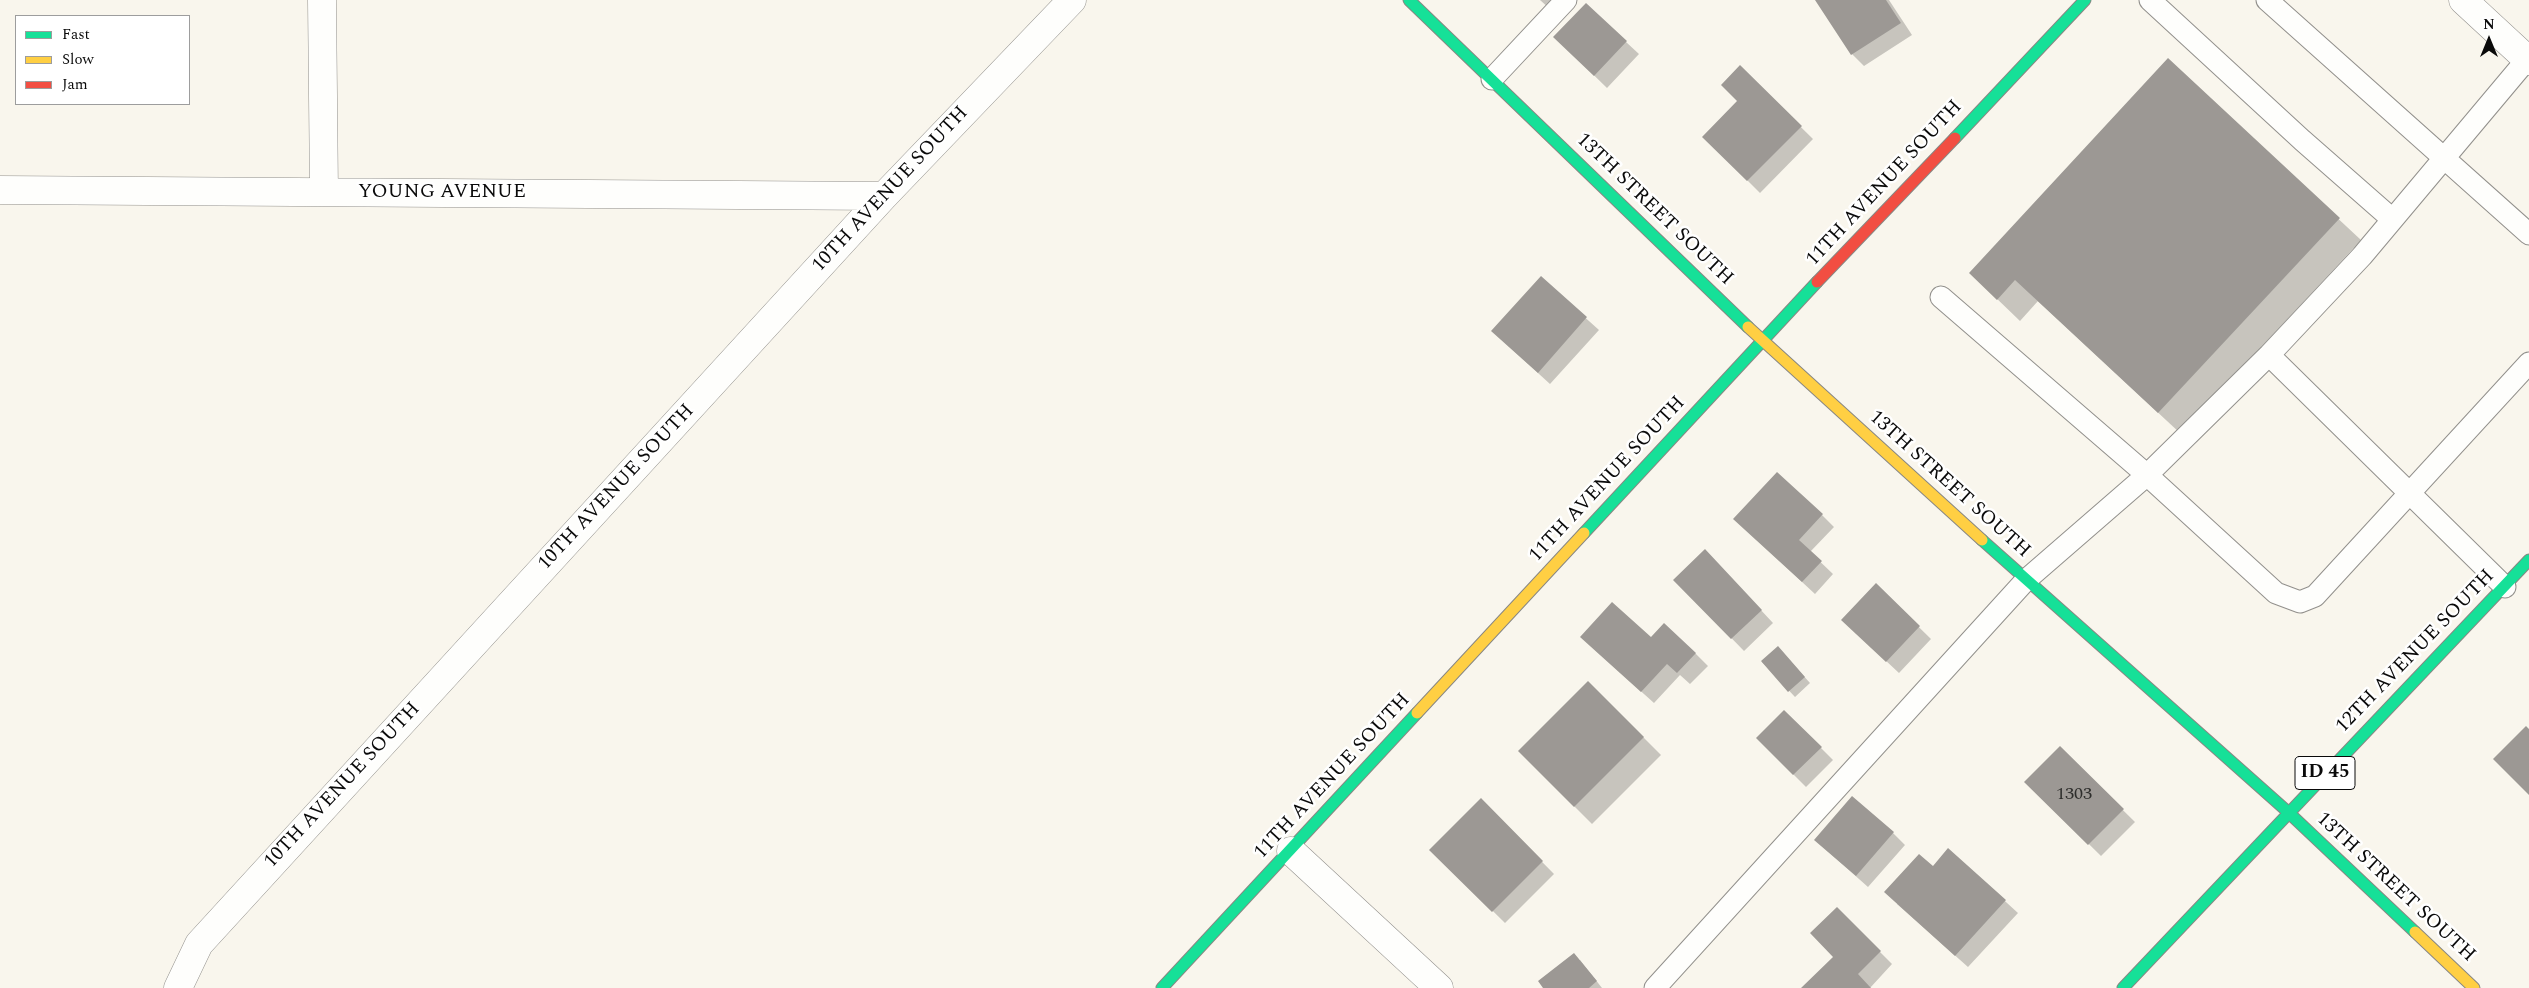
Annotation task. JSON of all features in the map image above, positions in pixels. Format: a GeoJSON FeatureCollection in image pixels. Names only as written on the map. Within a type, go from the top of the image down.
{"type":"FeatureCollection","features":[{"type":"Feature","properties":{"kind":"street"},"geometry":{"type":"LineString","coordinates":[[322,0],[324,192]]}},
{"type":"Feature","properties":{"kind":"street","name":"10TH AVENUE SOUTH"},"geometry":{"type":"LineString","coordinates":[[178,988],[199,944],[884,196],[1072,0]]}},
{"type":"Feature","properties":{"kind":"street","name":"13TH STREET SOUTH"},"geometry":{"type":"LineString","coordinates":[[1409,0],[1762,341],[2026,580],[2288,812],[2474,988]]}},
{"type":"Feature","properties":{"kind":"street","name":"11TH AVENUE SOUTH"},"geometry":{"type":"LineString","coordinates":[[1162,988],[1762,341],[2085,0]]}},
{"type":"Feature","properties":{"kind":"street"},"geometry":{"type":"LineString","coordinates":[[2463,0],[2528,59]]}},
{"type":"Feature","properties":{"kind":"street","name":"YOUNG AVENUE"},"geometry":{"type":"LineString","coordinates":[[0,190],[884,196]]}},
{"type":"Feature","properties":{"kind":"street","name":"12TH AVENUE SOUTH"},"geometry":{"type":"LineString","coordinates":[[2123,988],[2529,560]]}},
{"type":"Feature","properties":{"kind":"street"},"geometry":{"type":"LineString","coordinates":[[1291,851],[1439,988]]}},
{"type":"Feature","properties":{"kind":"lane"},"geometry":{"type":"LineString","coordinates":[[1492,79],[1566,0]]}},
{"type":"Feature","properties":{"kind":"lane"},"geometry":{"type":"LineString","coordinates":[[2150,0],[2302,140],[2392,219]]}},
{"type":"Feature","properties":{"kind":"lane"},"geometry":{"type":"LineString","coordinates":[[2267,0],[2529,234]]}},
{"type":"Feature","properties":{"kind":"lane"},"geometry":{"type":"LineString","coordinates":[[1655,988],[2026,580],[2147,475],[2269,355],[2362,256],[2443,157],[2528,59]]}},
{"type":"Feature","properties":{"kind":"lane"},"geometry":{"type":"LineString","coordinates":[[1942,297],[2147,475],[2276,593],[2300,602],[2314,596],[2529,363]]}},
{"type":"Feature","properties":{"kind":"lane"},"geometry":{"type":"LineString","coordinates":[[2269,355],[2408,494],[2505,587]]}},
{"type":"Feature","properties":{"kind":"building"},"geometry":{"type":"Polygon","coordinates":[[[1815,0],[1886,0],[1901,23],[1851,55],[1815,0]]]}},
{"type":"Feature","properties":{"kind":"building"},"geometry":{"type":"Polygon","coordinates":[[[1586,3],[1627,41],[1594,76],[1553,37],[1586,3]]]}},
{"type":"Feature","properties":{"kind":"building"},"geometry":{"type":"Polygon","coordinates":[[[2168,58],[2340,218],[2158,413],[2015,280],[1997,300],[1969,273],[2168,58]]]}},
{"type":"Feature","properties":{"kind":"building"},"geometry":{"type":"Polygon","coordinates":[[[1740,65],[1802,126],[1747,181],[1702,137],[1737,101],[1721,85],[1740,65]]]}},
{"type":"Feature","properties":{"kind":"building"},"geometry":{"type":"Polygon","coordinates":[[[1541,276],[1587,317],[1538,373],[1491,331],[1541,276]]]}},
{"type":"Feature","properties":{"kind":"building"},"geometry":{"type":"Polygon","coordinates":[[[1777,472],[1823,514],[1799,540],[1822,561],[1802,582],[1733,519],[1777,472]]]}},
{"type":"Feature","properties":{"kind":"building"},"geometry":{"type":"Polygon","coordinates":[[[1705,549],[1762,610],[1731,639],[1673,580],[1705,549]]]}},
{"type":"Feature","properties":{"kind":"building"},"geometry":{"type":"Polygon","coordinates":[[[1876,583],[1920,626],[1886,662],[1841,620],[1876,583]]]}},
{"type":"Feature","properties":{"kind":"building"},"geometry":{"type":"Polygon","coordinates":[[[1612,602],[1651,637],[1664,623],[1696,653],[1677,673],[1667,664],[1641,692],[1580,637],[1612,602]]]}},
{"type":"Feature","properties":{"kind":"building"},"geometry":{"type":"Polygon","coordinates":[[[1778,646],[1805,677],[1788,692],[1761,661],[1778,646]]]}},
{"type":"Feature","properties":{"kind":"building"},"geometry":{"type":"Polygon","coordinates":[[[1588,681],[1644,737],[1574,807],[1518,751],[1588,681]]]}},
{"type":"Feature","properties":{"kind":"building"},"geometry":{"type":"Polygon","coordinates":[[[1784,710],[1822,747],[1793,775],[1756,738],[1784,710]]]}},
{"type":"Feature","properties":{"kind":"building"},"geometry":{"type":"Polygon","coordinates":[[[2526,726],[2529,729],[2529,795],[2493,759],[2526,726]]]}},
{"type":"Feature","properties":{"kind":"building"},"geometry":{"type":"Polygon","coordinates":[[[2060,746],[2124,809],[2088,845],[2024,782],[2060,746]]]}},
{"type":"Feature","properties":{"kind":"building"},"geometry":{"type":"Polygon","coordinates":[[[1852,796],[1894,832],[1856,876],[1814,840],[1852,796]]]}},
{"type":"Feature","properties":{"kind":"building"},"geometry":{"type":"Polygon","coordinates":[[[1481,798],[1543,861],[1492,912],[1429,850],[1481,798]]]}},
{"type":"Feature","properties":{"kind":"building"},"geometry":{"type":"Polygon","coordinates":[[[1948,848],[2006,900],[1955,956],[1884,892],[1919,854],[1933,866],[1948,848]]]}},
{"type":"Feature","properties":{"kind":"building"},"geometry":{"type":"Polygon","coordinates":[[[1837,907],[1881,951],[1858,974],[1871,988],[1801,988],[1833,957],[1810,933],[1837,907]]]}},
{"type":"Feature","properties":{"kind":"building"},"geometry":{"type":"Polygon","coordinates":[[[1574,953],[1597,981],[1589,988],[1543,988],[1538,981],[1574,953]]]}},
{"type":"Feature","properties":{"kind":"traffic: fast"},"geometry":{"type":"LineString","coordinates":[[1409,0],[1748,327]]}},
{"type":"Feature","properties":{"kind":"traffic: fast"},"geometry":{"type":"LineString","coordinates":[[1955,138],[2085,0]]}},
{"type":"Feature","properties":{"kind":"traffic: fast"},"geometry":{"type":"LineString","coordinates":[[1584,533],[1817,282]]}},
{"type":"Feature","properties":{"kind":"traffic: fast"},"geometry":{"type":"LineString","coordinates":[[1982,540],[2288,812],[2415,932]]}},
{"type":"Feature","properties":{"kind":"traffic: fast"},"geometry":{"type":"LineString","coordinates":[[2123,988],[2529,560]]}},
{"type":"Feature","properties":{"kind":"traffic: fast"},"geometry":{"type":"LineString","coordinates":[[1162,988],[1417,713]]}},
{"type":"Feature","properties":{"kind":"traffic: slow"},"geometry":{"type":"LineString","coordinates":[[1748,327],[1982,540]]}},
{"type":"Feature","properties":{"kind":"traffic: slow"},"geometry":{"type":"LineString","coordinates":[[1417,713],[1584,533]]}},
{"type":"Feature","properties":{"kind":"traffic: slow"},"geometry":{"type":"LineString","coordinates":[[2415,932],[2474,988]]}},
{"type":"Feature","properties":{"kind":"traffic: jam"},"geometry":{"type":"LineString","coordinates":[[1817,282],[1955,138]]}}]}
